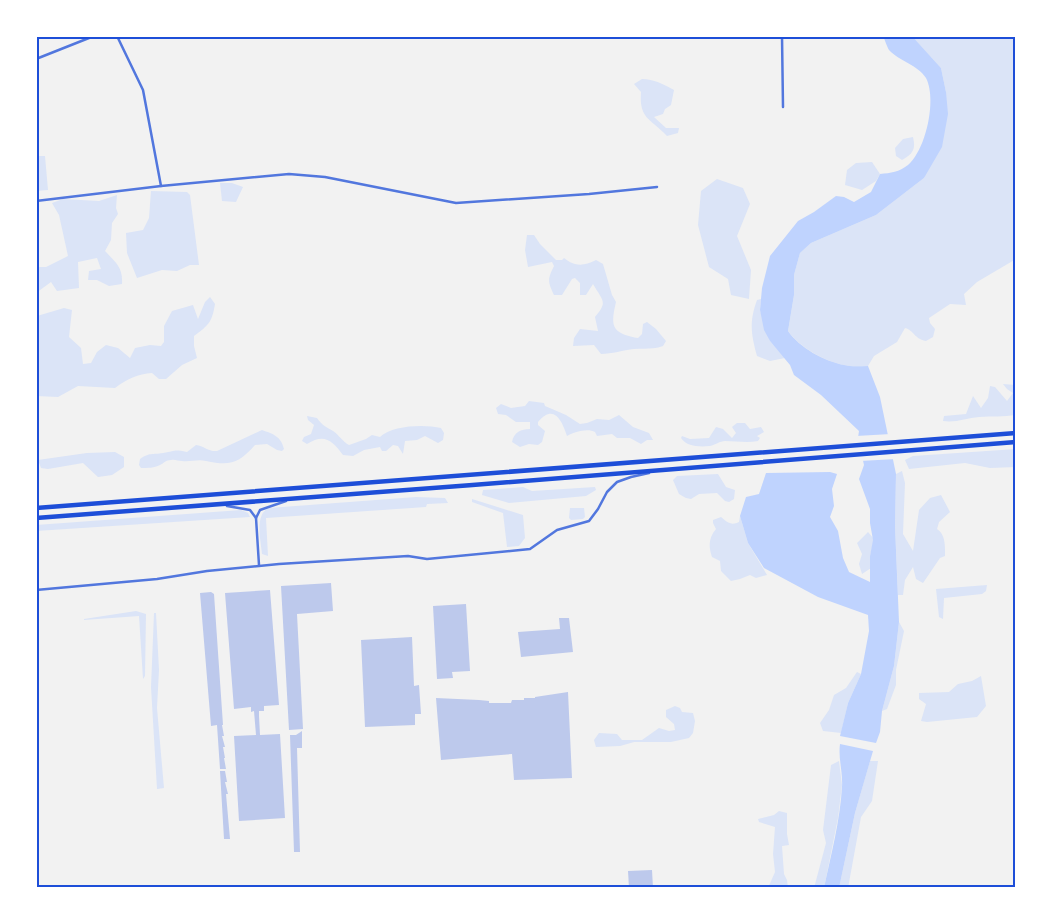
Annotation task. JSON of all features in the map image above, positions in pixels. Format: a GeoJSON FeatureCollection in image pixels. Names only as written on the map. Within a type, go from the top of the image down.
{"type":"FeatureCollection","features":[{"type":"Feature","properties":{"kind":"highway"},"geometry":{"type":"LineString","coordinates":[[36,508],[1016,433]]}},
{"type":"Feature","properties":{"kind":"highway"},"geometry":{"type":"LineString","coordinates":[[36,518],[1016,442]]}},
{"type":"Feature","properties":{"kind":"street"},"geometry":{"type":"LineString","coordinates":[[36,59],[94,36]]}},
{"type":"Feature","properties":{"kind":"street"},"geometry":{"type":"LineString","coordinates":[[117,36],[143,90],[161,186]]}},
{"type":"Feature","properties":{"kind":"street"},"geometry":{"type":"LineString","coordinates":[[782,36],[783,107]]}},
{"type":"Feature","properties":{"kind":"street"},"geometry":{"type":"LineString","coordinates":[[36,201],[161,186],[289,174],[325,177],[456,203],[580,195],[657,187]]}},
{"type":"Feature","properties":{"kind":"street"},"geometry":{"type":"LineString","coordinates":[[36,590],[157,579],[207,570],[408,556],[427,559],[530,549],[557,530],[588,521],[617,482],[631,476],[661,470]]}},
{"type":"Feature","properties":{"kind":"street"},"geometry":{"type":"LineString","coordinates":[[259,566],[256,518],[260,510],[278,503],[302,498]]}},
{"type":"Feature","properties":{"kind":"street"},"geometry":{"type":"LineString","coordinates":[[213,505],[250,510],[256,518]]}},
{"type":"Feature","properties":{"kind":"shaded area"},"geometry":{"type":"Polygon","coordinates":[[[912,36],[1016,36],[1016,259],[977,282],[964,294],[966,305],[950,304],[929,318],[930,323],[935,329],[933,337],[926,341],[922,340],[905,328],[897,342],[874,356],[868,366],[847,366],[813,353],[799,343],[788,331],[794,295],[794,275],[800,253],[811,243],[876,215],[924,178],[946,92],[941,68],[912,36]]]}},
{"type":"Feature","properties":{"kind":"shaded area"},"geometry":{"type":"Polygon","coordinates":[[[642,79],[654,81],[674,90],[671,105],[665,109],[663,114],[654,117],[666,128],[679,128],[678,133],[667,136],[644,113],[641,92],[634,84],[642,79]]]}},
{"type":"Feature","properties":{"kind":"shaded area"},"geometry":{"type":"Polygon","coordinates":[[[913,137],[914,148],[909,156],[902,160],[896,156],[895,148],[903,139],[913,137]]]}},
{"type":"Feature","properties":{"kind":"shaded area"},"geometry":{"type":"Polygon","coordinates":[[[36,156],[45,156],[48,190],[36,191],[36,156]]]}},
{"type":"Feature","properties":{"kind":"shaded area"},"geometry":{"type":"Polygon","coordinates":[[[872,162],[880,174],[876,181],[862,190],[845,185],[847,170],[856,163],[872,162]]]}},
{"type":"Feature","properties":{"kind":"shaded area"},"geometry":{"type":"Polygon","coordinates":[[[717,179],[743,188],[750,204],[737,236],[751,270],[749,299],[731,295],[728,279],[709,267],[698,225],[701,191],[717,179]]]}},
{"type":"Feature","properties":{"kind":"shaded area"},"geometry":{"type":"Polygon","coordinates":[[[220,183],[232,183],[243,187],[236,202],[222,201],[220,183]]]}},
{"type":"Feature","properties":{"kind":"shaded area"},"geometry":{"type":"Polygon","coordinates":[[[151,191],[187,192],[190,195],[199,265],[190,265],[177,271],[162,270],[137,278],[127,253],[126,233],[143,230],[149,218],[151,191]]]}},
{"type":"Feature","properties":{"kind":"shaded area"},"geometry":{"type":"Polygon","coordinates":[[[117,195],[116,208],[118,214],[112,223],[111,240],[105,251],[120,269],[122,284],[109,286],[97,280],[88,280],[89,271],[101,269],[97,258],[78,262],[79,288],[57,291],[51,282],[36,293],[36,267],[46,267],[68,256],[59,215],[52,203],[63,199],[99,201],[117,195]]]}},
{"type":"Feature","properties":{"kind":"shaded area"},"geometry":{"type":"Polygon","coordinates":[[[527,235],[534,235],[556,260],[564,258],[580,265],[596,260],[603,264],[612,295],[616,302],[613,317],[615,328],[623,334],[638,338],[642,334],[643,324],[647,322],[666,341],[663,346],[601,354],[594,345],[573,346],[574,338],[580,329],[598,331],[595,317],[602,308],[603,301],[593,284],[586,295],[580,295],[580,283],[575,278],[572,279],[562,295],[554,295],[549,281],[554,266],[552,262],[528,267],[525,250],[527,235]]]}},
{"type":"Feature","properties":{"kind":"shaded area"},"geometry":{"type":"Polygon","coordinates":[[[210,297],[215,304],[213,315],[206,326],[194,336],[197,358],[182,365],[166,379],[159,379],[152,373],[142,374],[115,388],[78,386],[58,397],[36,396],[37,316],[64,308],[72,310],[69,337],[81,348],[83,364],[91,363],[97,352],[106,345],[118,348],[130,358],[135,348],[150,345],[161,346],[164,342],[164,326],[172,311],[193,305],[198,319],[205,302],[210,297]]]}},
{"type":"Feature","properties":{"kind":"shaded area"},"geometry":{"type":"Polygon","coordinates":[[[761,299],[760,310],[770,341],[785,358],[770,361],[757,356],[752,334],[752,322],[757,300],[761,299]]]}},
{"type":"Feature","properties":{"kind":"shaded area"},"geometry":{"type":"Polygon","coordinates":[[[1003,384],[1016,385],[1016,415],[943,421],[944,416],[966,414],[973,396],[981,408],[988,398],[990,386],[995,387],[1007,401],[1013,393],[1003,384]]]}},
{"type":"Feature","properties":{"kind":"shaded area"},"geometry":{"type":"Polygon","coordinates":[[[529,401],[544,403],[545,406],[566,415],[580,424],[597,419],[609,420],[619,415],[633,427],[649,433],[653,440],[647,440],[641,444],[630,438],[617,438],[612,434],[597,436],[595,432],[588,430],[567,436],[557,416],[549,414],[538,422],[538,425],[545,431],[542,442],[538,445],[529,444],[520,447],[512,442],[514,436],[518,432],[530,429],[530,422],[516,422],[506,415],[498,414],[496,408],[501,404],[511,408],[525,406],[529,401]]]}},
{"type":"Feature","properties":{"kind":"shaded area"},"geometry":{"type":"Polygon","coordinates":[[[307,416],[317,418],[349,445],[372,435],[380,437],[392,430],[409,426],[441,428],[444,433],[443,440],[438,443],[425,436],[417,440],[405,441],[403,454],[398,446],[393,445],[386,451],[382,451],[380,447],[364,450],[353,456],[343,455],[335,445],[327,440],[318,439],[307,444],[302,441],[304,437],[311,434],[314,425],[308,420],[307,416]]]}},
{"type":"Feature","properties":{"kind":"shaded area"},"geometry":{"type":"Polygon","coordinates":[[[737,423],[745,423],[750,429],[761,427],[764,432],[757,436],[760,438],[758,441],[723,441],[706,446],[690,445],[681,438],[682,436],[690,439],[709,438],[716,427],[723,429],[732,438],[736,433],[732,427],[737,423]]]}},
{"type":"Feature","properties":{"kind":"shaded area"},"geometry":{"type":"Polygon","coordinates":[[[262,430],[279,438],[284,449],[282,451],[277,450],[267,444],[255,445],[238,460],[228,463],[214,463],[203,460],[168,460],[153,467],[141,468],[139,465],[140,459],[146,455],[175,451],[187,452],[196,445],[211,451],[217,451],[262,430]]]}},
{"type":"Feature","properties":{"kind":"shaded area"},"geometry":{"type":"Polygon","coordinates":[[[1016,449],[1016,467],[990,468],[965,463],[909,469],[905,460],[913,456],[1016,449]]]}},
{"type":"Feature","properties":{"kind":"shaded area"},"geometry":{"type":"Polygon","coordinates":[[[115,452],[124,457],[124,467],[112,475],[98,477],[83,463],[48,469],[41,468],[38,460],[87,453],[115,452]]]}},
{"type":"Feature","properties":{"kind":"shaded area"},"geometry":{"type":"Polygon","coordinates":[[[902,471],[905,483],[903,534],[913,551],[919,510],[930,498],[941,495],[950,512],[939,522],[937,529],[942,534],[945,556],[940,558],[923,583],[916,579],[913,567],[905,580],[903,595],[898,595],[895,526],[896,474],[902,471]]]}},
{"type":"Feature","properties":{"kind":"shaded area"},"geometry":{"type":"Polygon","coordinates":[[[718,474],[726,487],[735,490],[734,499],[729,502],[725,501],[717,493],[699,494],[691,499],[686,498],[679,494],[673,480],[677,476],[718,474]]]}},
{"type":"Feature","properties":{"kind":"shaded area"},"geometry":{"type":"Polygon","coordinates":[[[523,487],[532,491],[595,487],[596,490],[586,496],[509,503],[482,495],[483,490],[523,487]]]}},
{"type":"Feature","properties":{"kind":"shaded area"},"geometry":{"type":"Polygon","coordinates":[[[416,497],[445,498],[448,503],[427,504],[426,507],[266,518],[268,556],[262,554],[260,522],[264,511],[269,508],[416,497]]]}},
{"type":"Feature","properties":{"kind":"shaded area"},"geometry":{"type":"Polygon","coordinates":[[[472,499],[523,515],[525,538],[519,546],[507,547],[503,513],[472,502],[472,499]]]}},
{"type":"Feature","properties":{"kind":"shaded area"},"geometry":{"type":"Polygon","coordinates":[[[570,508],[584,508],[585,517],[583,519],[571,520],[569,518],[570,508]]]}},
{"type":"Feature","properties":{"kind":"shaded area"},"geometry":{"type":"Polygon","coordinates":[[[241,510],[248,513],[250,517],[36,531],[36,525],[241,510]]]}},
{"type":"Feature","properties":{"kind":"shaded area"},"geometry":{"type":"Polygon","coordinates":[[[740,516],[748,543],[767,575],[756,578],[750,575],[731,581],[721,571],[720,561],[712,557],[710,542],[716,529],[713,520],[721,517],[727,522],[734,524],[739,522],[740,516]]]}},
{"type":"Feature","properties":{"kind":"shaded area"},"geometry":{"type":"Polygon","coordinates":[[[868,532],[874,539],[870,556],[871,568],[862,574],[859,564],[862,554],[857,543],[868,532]]]}},
{"type":"Feature","properties":{"kind":"shaded area"},"geometry":{"type":"Polygon","coordinates":[[[987,585],[986,591],[982,594],[944,598],[943,619],[939,617],[936,589],[987,585]]]}},
{"type":"Feature","properties":{"kind":"shaded area"},"geometry":{"type":"Polygon","coordinates":[[[136,611],[146,614],[145,676],[143,679],[139,616],[84,620],[136,611]]]}},
{"type":"Feature","properties":{"kind":"shaded area"},"geometry":{"type":"Polygon","coordinates":[[[154,613],[156,613],[159,670],[157,708],[164,788],[157,789],[151,687],[154,613]]]}},
{"type":"Feature","properties":{"kind":"shaded area"},"geometry":{"type":"Polygon","coordinates":[[[899,622],[904,631],[896,670],[896,685],[887,709],[882,711],[894,666],[899,622]]]}},
{"type":"Feature","properties":{"kind":"shaded area"},"geometry":{"type":"Polygon","coordinates":[[[857,672],[861,674],[848,703],[841,733],[823,731],[820,723],[829,710],[834,695],[846,688],[857,672]]]}},
{"type":"Feature","properties":{"kind":"shaded area"},"geometry":{"type":"Polygon","coordinates":[[[981,676],[986,706],[977,717],[921,721],[926,704],[919,699],[919,693],[949,692],[958,684],[972,681],[981,676]]]}},
{"type":"Feature","properties":{"kind":"shaded area"},"geometry":{"type":"Polygon","coordinates":[[[675,706],[680,708],[682,712],[693,713],[695,721],[693,733],[689,738],[671,742],[634,742],[620,746],[596,747],[594,740],[599,733],[617,734],[622,740],[642,740],[659,728],[669,731],[675,730],[674,724],[666,717],[666,710],[675,706]]]}},
{"type":"Feature","properties":{"kind":"shaded area"},"geometry":{"type":"Polygon","coordinates":[[[839,761],[842,785],[838,818],[824,888],[814,888],[826,843],[823,830],[831,765],[839,761]]]}},
{"type":"Feature","properties":{"kind":"shaded area"},"geometry":{"type":"Polygon","coordinates":[[[870,761],[878,761],[872,801],[861,817],[848,888],[839,888],[855,813],[870,761]]]}},
{"type":"Feature","properties":{"kind":"shaded area"},"geometry":{"type":"Polygon","coordinates":[[[779,811],[787,813],[789,845],[782,846],[784,874],[788,888],[768,888],[775,872],[773,854],[775,827],[759,822],[758,819],[774,815],[779,811]]]}},
{"type":"Feature","properties":{"kind":"water"},"geometry":{"type":"Polygon","coordinates":[[[883,36],[912,36],[941,68],[948,114],[942,147],[924,178],[876,215],[811,243],[800,253],[794,275],[794,295],[788,331],[799,343],[821,357],[847,366],[868,366],[880,397],[896,474],[895,526],[899,622],[894,666],[876,743],[840,736],[848,703],[861,674],[869,631],[868,615],[818,597],[764,568],[748,543],[740,516],[746,497],[759,494],[766,473],[830,472],[837,474],[832,489],[834,506],[830,517],[838,531],[843,558],[849,572],[870,582],[870,556],[873,540],[870,509],[859,479],[864,465],[858,438],[859,431],[821,395],[794,375],[790,365],[770,341],[764,330],[760,310],[762,288],[770,256],[798,221],[836,196],[844,197],[854,202],[871,192],[880,174],[895,172],[905,167],[920,148],[925,136],[930,111],[929,87],[923,74],[889,50],[883,36]]]}},
{"type":"Feature","properties":{"kind":"water"},"geometry":{"type":"Polygon","coordinates":[[[840,744],[873,751],[855,813],[839,888],[824,888],[841,800],[840,744]]]}},
{"type":"Feature","properties":{"kind":"pier"},"geometry":{"type":"Polygon","coordinates":[[[891,434],[896,459],[860,461],[856,436],[891,434]]]}},
{"type":"Feature","properties":{"kind":"building"},"geometry":{"type":"Polygon","coordinates":[[[331,583],[333,611],[297,614],[303,729],[289,730],[281,586],[331,583]]]}},
{"type":"Feature","properties":{"kind":"building"},"geometry":{"type":"Polygon","coordinates":[[[270,590],[279,705],[264,706],[264,711],[259,711],[260,735],[280,734],[285,818],[239,821],[234,736],[256,735],[254,711],[251,712],[251,707],[234,709],[225,593],[270,590]]]}},
{"type":"Feature","properties":{"kind":"building"},"geometry":{"type":"Polygon","coordinates":[[[211,592],[214,594],[224,736],[222,736],[225,747],[223,747],[226,769],[220,769],[217,725],[211,726],[200,593],[211,592]]]}},
{"type":"Feature","properties":{"kind":"building"},"geometry":{"type":"Polygon","coordinates":[[[466,604],[470,671],[452,672],[453,678],[437,679],[433,606],[466,604]]]}},
{"type":"Feature","properties":{"kind":"building"},"geometry":{"type":"Polygon","coordinates":[[[559,618],[569,618],[573,652],[521,657],[518,632],[560,629],[559,618]]]}},
{"type":"Feature","properties":{"kind":"building"},"geometry":{"type":"Polygon","coordinates":[[[412,637],[414,686],[419,685],[421,714],[415,714],[415,725],[365,727],[361,640],[412,637]]]}},
{"type":"Feature","properties":{"kind":"building"},"geometry":{"type":"Polygon","coordinates":[[[568,692],[572,778],[514,780],[512,754],[441,760],[436,698],[511,703],[512,700],[524,700],[524,698],[568,692]]]}},
{"type":"Feature","properties":{"kind":"building"},"geometry":{"type":"Polygon","coordinates":[[[302,731],[302,748],[297,748],[300,852],[294,852],[290,735],[296,735],[302,731]]]}},
{"type":"Feature","properties":{"kind":"building"},"geometry":{"type":"Polygon","coordinates":[[[220,771],[225,771],[227,782],[225,782],[228,794],[226,794],[230,839],[224,839],[220,771]]]}},
{"type":"Feature","properties":{"kind":"building"},"geometry":{"type":"Polygon","coordinates":[[[652,870],[653,888],[629,888],[628,871],[652,870]]]}}]}
